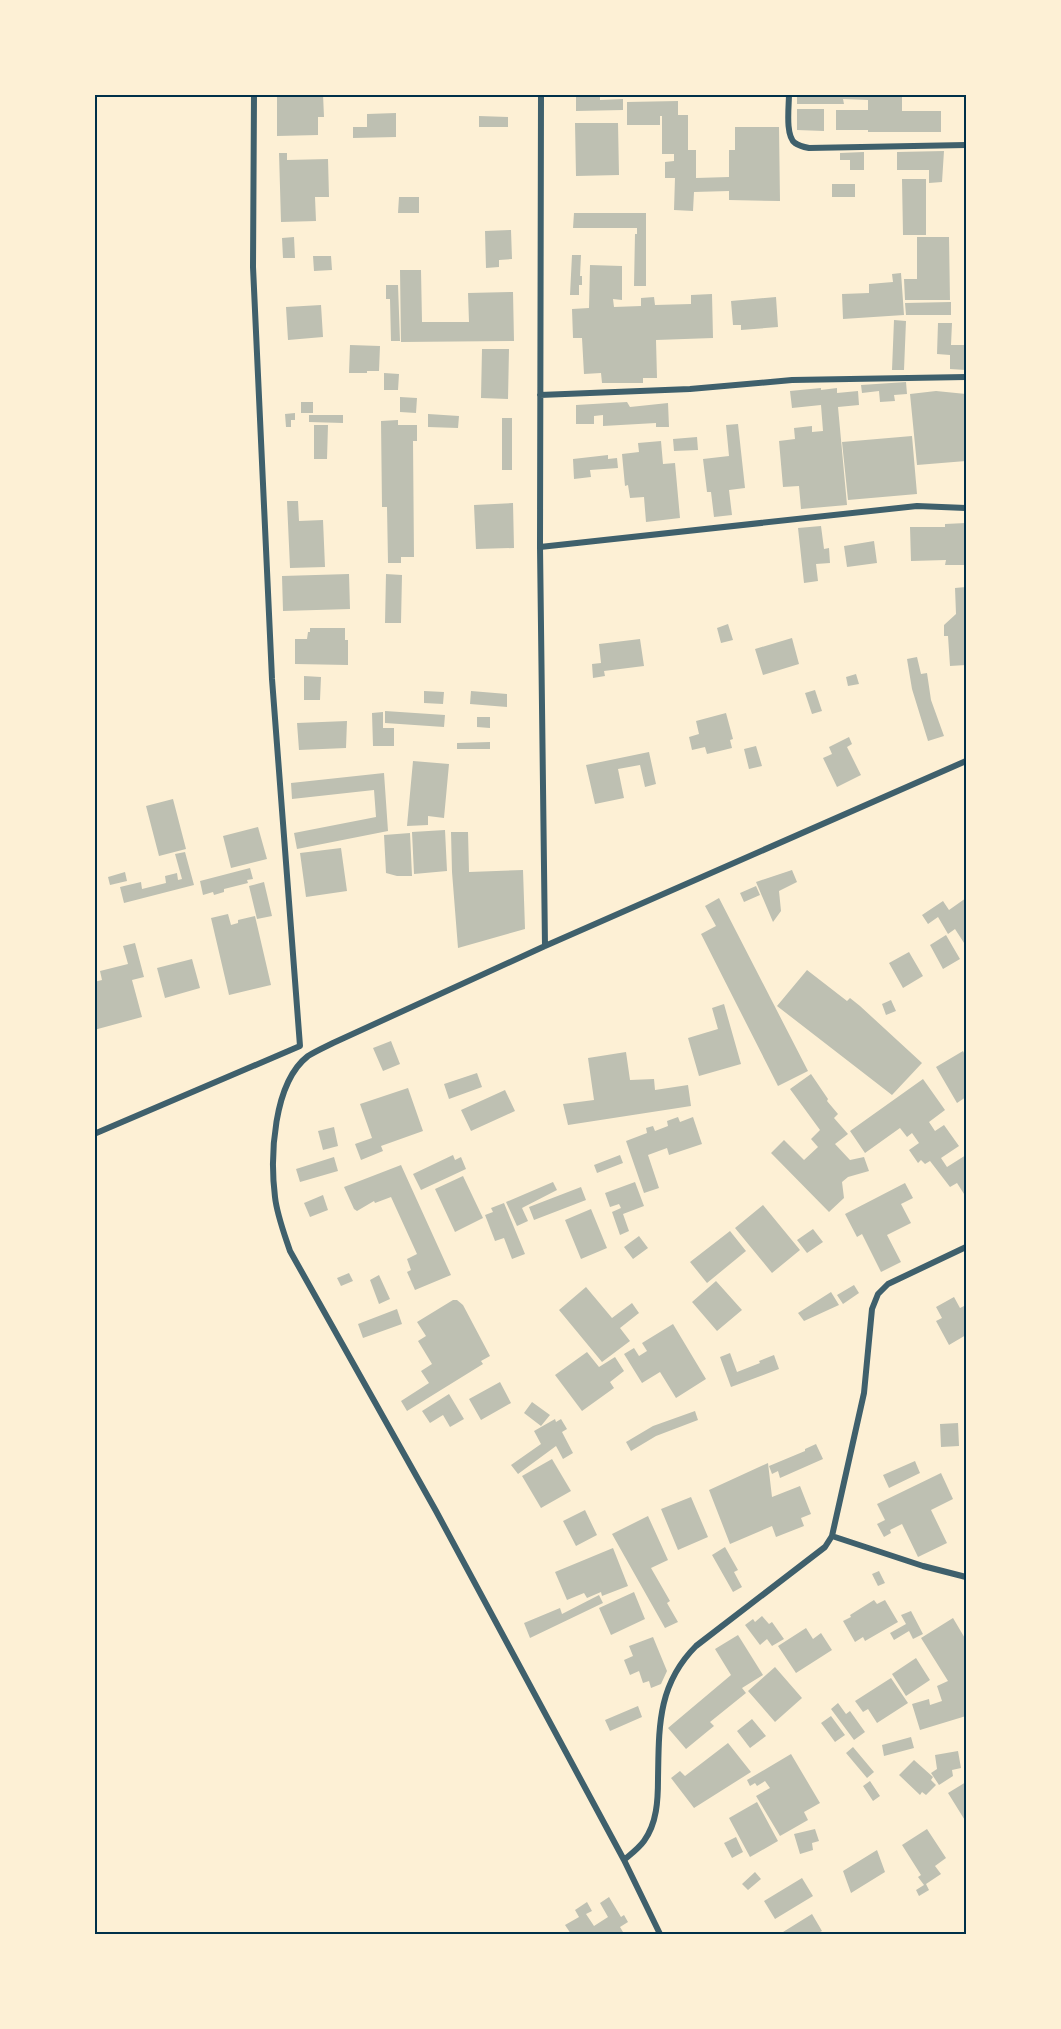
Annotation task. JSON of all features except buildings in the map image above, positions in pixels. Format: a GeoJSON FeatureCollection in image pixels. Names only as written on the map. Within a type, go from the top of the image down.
{"type":"FeatureCollection","features":[{"type":"Feature","properties":{"kind":"street"},"geometry":{"type":"LineString","coordinates":[[94,1134],[300,1046],[271,656],[253,267],[254,94]]}},
{"type":"Feature","properties":{"kind":"street"},"geometry":{"type":"LineString","coordinates":[[541,94],[540,547],[545,946]]}},
{"type":"Feature","properties":{"kind":"street"},"geometry":{"type":"LineString","coordinates":[[789,94],[790,136],[800,146],[809,148],[966,145]]}},
{"type":"Feature","properties":{"kind":"street"},"geometry":{"type":"LineString","coordinates":[[540,394],[690,389],[792,380],[966,376]]}},
{"type":"Feature","properties":{"kind":"street"},"geometry":{"type":"LineString","coordinates":[[540,547],[917,506],[966,508]]}},
{"type":"Feature","properties":{"kind":"street"},"geometry":{"type":"LineString","coordinates":[[660,1935],[624,1860],[436,1511],[290,1251],[280,1223],[275,1198],[274,1133],[280,1103],[292,1076],[307,1057],[333,1043],[545,946],[966,761]]}},
{"type":"Feature","properties":{"kind":"street"},"geometry":{"type":"LineString","coordinates":[[624,1860],[643,1843],[656,1815],[660,1719],[668,1691],[683,1659],[696,1646],[825,1547],[832,1536],[864,1393],[872,1308],[878,1294],[888,1284],[966,1247]]}},
{"type":"Feature","properties":{"kind":"street"},"geometry":{"type":"LineString","coordinates":[[832,1536],[923,1566],[966,1577]]}}]}
